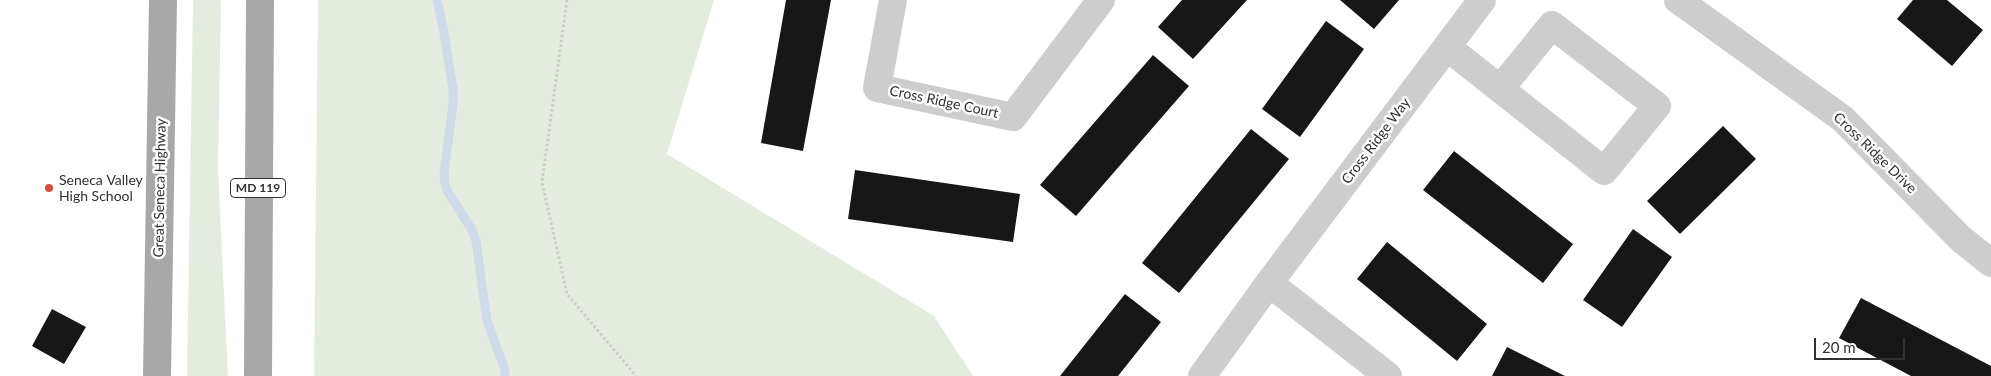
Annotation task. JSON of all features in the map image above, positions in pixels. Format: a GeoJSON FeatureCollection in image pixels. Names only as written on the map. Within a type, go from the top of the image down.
{"type":"FeatureCollection","features":[{"type":"Feature","properties":{"kind":"main road","name":"Great Seneca Highway"},"geometry":{"type":"LineString","coordinates":[[157,376],[163,0]]}},
{"type":"Feature","properties":{"kind":"main road","name":"MD 119"},"geometry":{"type":"LineString","coordinates":[[258,376],[260,0]]}},
{"type":"Feature","properties":{"kind":"street","name":"Cross Ridge Court"},"geometry":{"type":"LineString","coordinates":[[893,0],[877,88],[1014,117],[1100,0]]}},
{"type":"Feature","properties":{"kind":"street","name":"Cross Ridge Way"},"geometry":{"type":"LineString","coordinates":[[1202,376],[1482,0]]}},
{"type":"Feature","properties":{"kind":"street","name":"Cross Ridge Drive"},"geometry":{"type":"LineString","coordinates":[[1678,0],[1843,119],[1961,239],[1991,263]]}},
{"type":"Feature","properties":{"kind":"street"},"geometry":{"type":"LineString","coordinates":[[1447,47],[1500,89],[1604,171],[1657,106],[1552,25],[1500,89]]}},
{"type":"Feature","properties":{"kind":"street"},"geometry":{"type":"LineString","coordinates":[[1270,283],[1388,376]]}},
{"type":"Feature","properties":{"kind":"path"},"geometry":{"type":"LineString","coordinates":[[567,0],[542,182],[566,294],[636,376]]}},
{"type":"Feature","properties":{"kind":"shaded area"},"geometry":{"type":"Polygon","coordinates":[[[193,0],[221,0],[218,170],[228,376],[187,376],[193,0]]]}},
{"type":"Feature","properties":{"kind":"shaded area"},"geometry":{"type":"Polygon","coordinates":[[[318,0],[714,0],[667,154],[934,316],[973,376],[314,376],[318,0]]]}},
{"type":"Feature","properties":{"kind":"building"},"geometry":{"type":"Polygon","coordinates":[[[786,0],[831,0],[803,151],[761,143],[786,0]]]}},
{"type":"Feature","properties":{"kind":"building"},"geometry":{"type":"Polygon","coordinates":[[[1182,0],[1247,0],[1193,59],[1158,27],[1182,0]]]}},
{"type":"Feature","properties":{"kind":"building"},"geometry":{"type":"Polygon","coordinates":[[[1340,0],[1399,0],[1374,29],[1340,0]]]}},
{"type":"Feature","properties":{"kind":"building"},"geometry":{"type":"Polygon","coordinates":[[[1913,0],[1947,0],[1983,30],[1952,66],[1897,19],[1913,0]]]}},
{"type":"Feature","properties":{"kind":"building"},"geometry":{"type":"Polygon","coordinates":[[[1326,21],[1364,49],[1300,137],[1262,109],[1326,21]]]}},
{"type":"Feature","properties":{"kind":"building"},"geometry":{"type":"Polygon","coordinates":[[[1153,55],[1189,86],[1076,216],[1040,185],[1153,55]]]}},
{"type":"Feature","properties":{"kind":"building"},"geometry":{"type":"Polygon","coordinates":[[[1723,126],[1756,159],[1680,234],[1647,201],[1723,126]]]}},
{"type":"Feature","properties":{"kind":"building"},"geometry":{"type":"Polygon","coordinates":[[[1251,129],[1289,159],[1179,293],[1142,263],[1251,129]]]}},
{"type":"Feature","properties":{"kind":"building"},"geometry":{"type":"Polygon","coordinates":[[[1454,151],[1573,244],[1543,283],[1423,190],[1454,151]]]}},
{"type":"Feature","properties":{"kind":"building"},"geometry":{"type":"Polygon","coordinates":[[[855,170],[1020,194],[1013,242],[848,219],[855,170]]]}},
{"type":"Feature","properties":{"kind":"building"},"geometry":{"type":"Polygon","coordinates":[[[1633,229],[1672,257],[1622,327],[1583,300],[1633,229]]]}},
{"type":"Feature","properties":{"kind":"building"},"geometry":{"type":"Polygon","coordinates":[[[1387,242],[1487,324],[1457,361],[1357,279],[1387,242]]]}},
{"type":"Feature","properties":{"kind":"building"},"geometry":{"type":"Polygon","coordinates":[[[1125,294],[1161,322],[1118,376],[1060,376],[1125,294]]]}},
{"type":"Feature","properties":{"kind":"building"},"geometry":{"type":"Polygon","coordinates":[[[1861,298],[1991,366],[1991,376],[1911,376],[1839,338],[1861,298]]]}},
{"type":"Feature","properties":{"kind":"building"},"geometry":{"type":"Polygon","coordinates":[[[52,309],[86,327],[64,364],[32,346],[52,309]]]}},
{"type":"Feature","properties":{"kind":"building"},"geometry":{"type":"Polygon","coordinates":[[[1507,347],[1565,376],[1492,376],[1507,347]]]}},
{"type":"Feature","properties":{"kind":"waterway"},"geometry":{"type":"LineString","coordinates":[[437,0],[453,89],[453,104],[444,172],[445,185],[472,230],[476,241],[487,321],[505,370],[505,376]]}},
{"type":"Feature","properties":{"kind":"place","name":"Seneca Valley High School"},"geometry":{"type":"Point","coordinates":[49,188]}}]}
